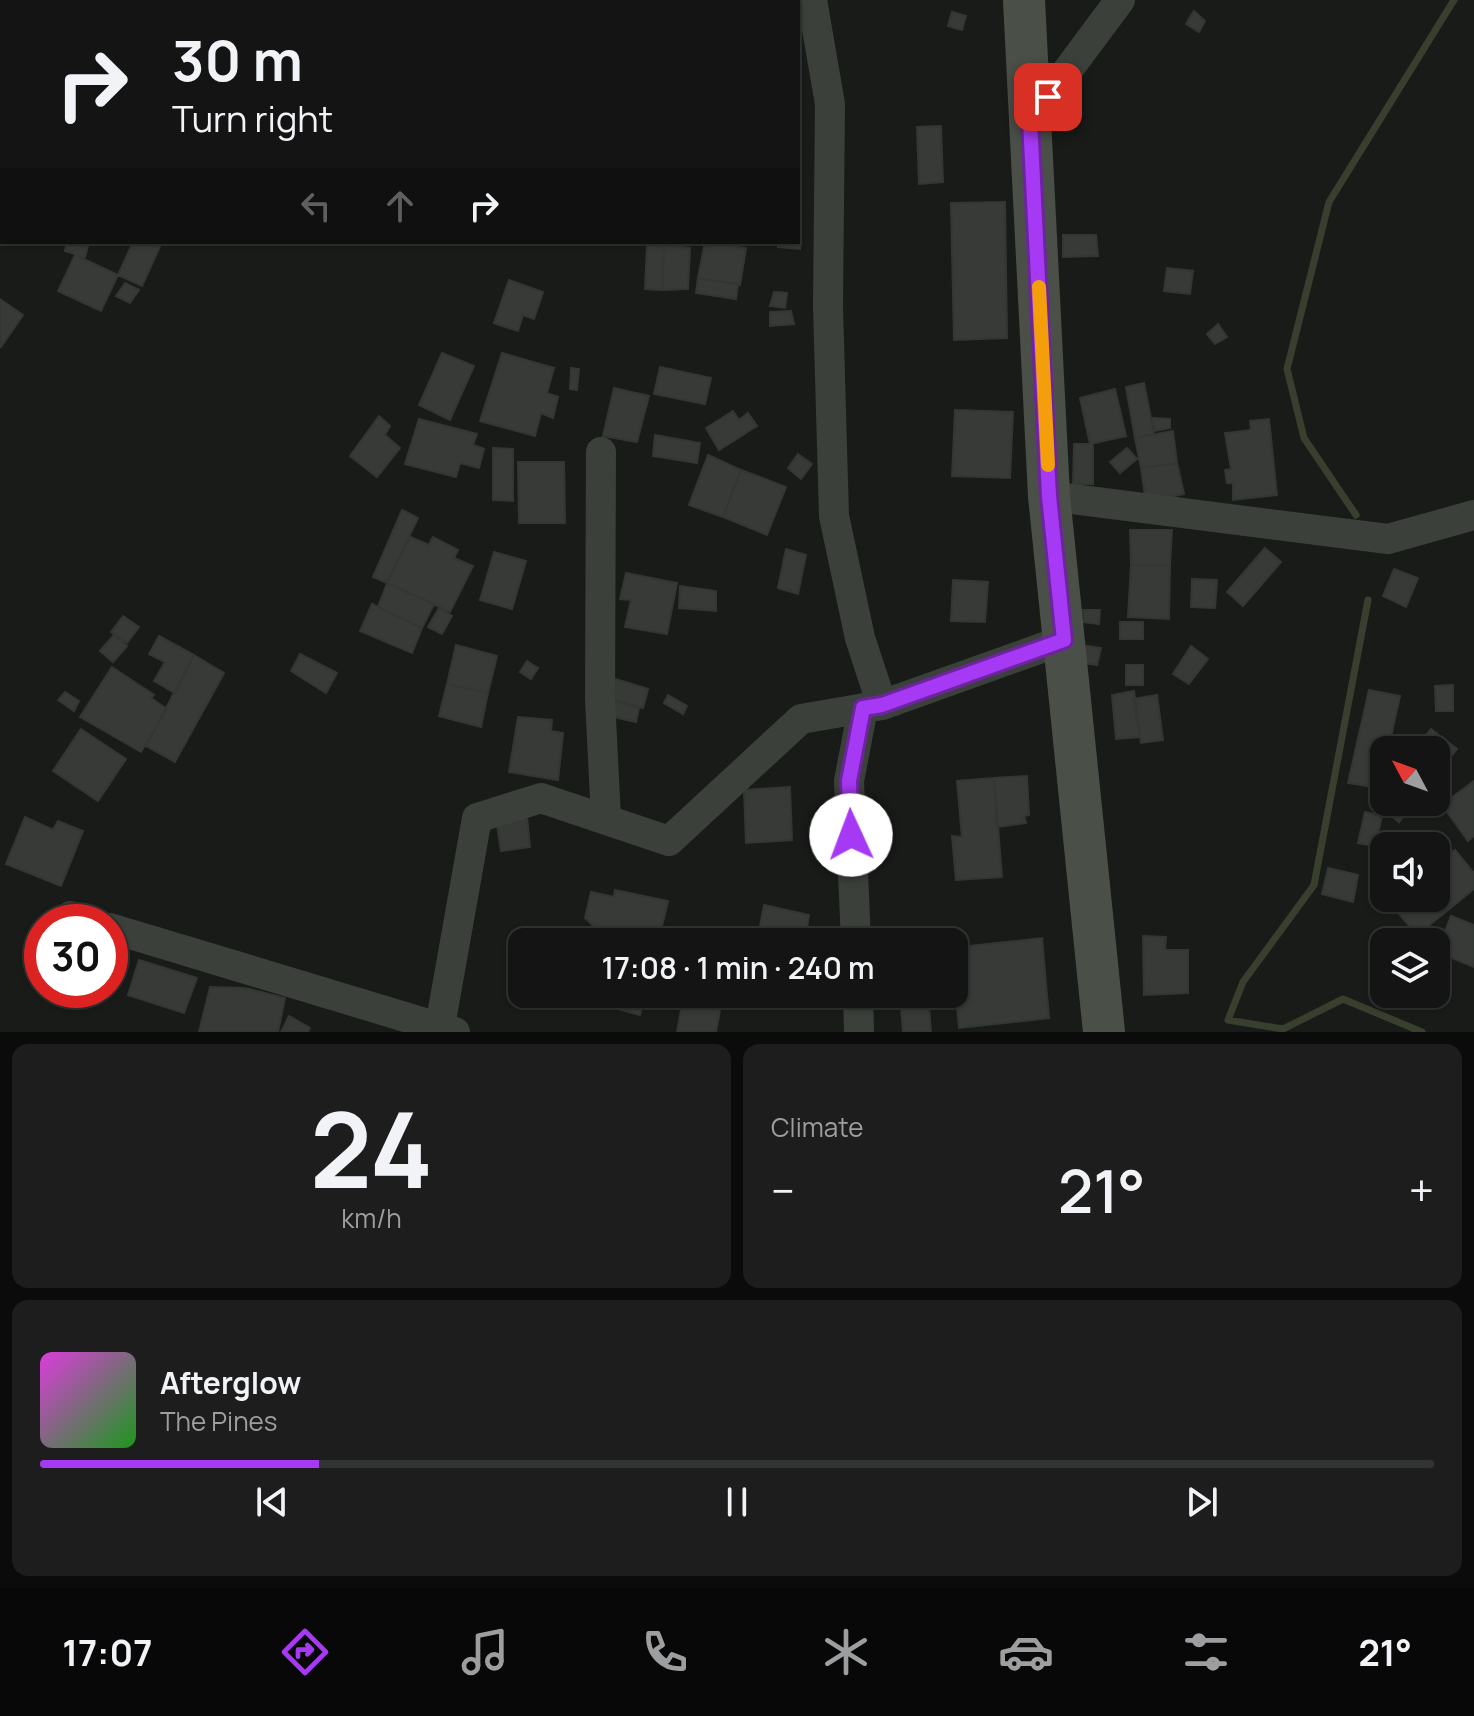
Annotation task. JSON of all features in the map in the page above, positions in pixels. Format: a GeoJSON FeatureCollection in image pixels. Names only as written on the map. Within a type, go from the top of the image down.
{"type":"FeatureCollection","features":[{"type":"Feature","properties":{"kind":"main road"},"geometry":{"type":"LineString","coordinates":[[1024,0],[1049,496],[1104,1032]]}},
{"type":"Feature","properties":{"kind":"street"},"geometry":{"type":"LineString","coordinates":[[812,0],[830,104],[828,306],[834,516],[873,706],[849,781],[855,928]]}},
{"type":"Feature","properties":{"kind":"street"},"geometry":{"type":"LineString","coordinates":[[1030,121],[1120,0]]}},
{"type":"Feature","properties":{"kind":"street"},"geometry":{"type":"LineString","coordinates":[[601,452],[600,699],[606,818]]}},
{"type":"Feature","properties":{"kind":"street"},"geometry":{"type":"LineString","coordinates":[[1049,496],[1388,539],[1474,515]]}},
{"type":"Feature","properties":{"kind":"street"},"geometry":{"type":"LineString","coordinates":[[128,934],[445,1031],[477,818],[541,798],[669,841],[801,719],[873,706],[1064,640]]}},
{"type":"Feature","properties":{"kind":"street"},"geometry":{"type":"LineString","coordinates":[[858,1008],[859,1032]]}},
{"type":"Feature","properties":{"kind":"building"},"geometry":{"type":"Polygon","coordinates":[[[1194,11],[1205,21],[1199,32],[1186,24],[1194,11]]]}},
{"type":"Feature","properties":{"kind":"building"},"geometry":{"type":"Polygon","coordinates":[[[952,12],[966,16],[962,30],[948,26],[952,12]]]}},
{"type":"Feature","properties":{"kind":"building"},"geometry":{"type":"Polygon","coordinates":[[[941,126],[943,182],[919,184],[917,127],[941,126]]]}},
{"type":"Feature","properties":{"kind":"building"},"geometry":{"type":"Polygon","coordinates":[[[1005,202],[1007,338],[954,340],[951,203],[1005,202]]]}},
{"type":"Feature","properties":{"kind":"building"},"geometry":{"type":"Polygon","coordinates":[[[1063,235],[1096,235],[1098,256],[1063,257],[1063,235]]]}},
{"type":"Feature","properties":{"kind":"building"},"geometry":{"type":"Polygon","coordinates":[[[67,244],[88,244],[85,257],[65,251],[67,244]]]}},
{"type":"Feature","properties":{"kind":"building"},"geometry":{"type":"Polygon","coordinates":[[[132,244],[161,244],[142,286],[118,275],[132,244]]]}},
{"type":"Feature","properties":{"kind":"building"},"geometry":{"type":"Polygon","coordinates":[[[705,244],[746,248],[740,285],[698,278],[705,244]]]}},
{"type":"Feature","properties":{"kind":"building"},"geometry":{"type":"Polygon","coordinates":[[[705,244],[746,248],[740,285],[698,278],[705,244]]]}},
{"type":"Feature","properties":{"kind":"building"},"geometry":{"type":"Polygon","coordinates":[[[778,244],[800,244],[800,249],[778,247],[778,244]]]}},
{"type":"Feature","properties":{"kind":"building"},"geometry":{"type":"Polygon","coordinates":[[[778,244],[800,244],[800,249],[778,247],[778,244]]]}},
{"type":"Feature","properties":{"kind":"building"},"geometry":{"type":"Polygon","coordinates":[[[647,245],[664,245],[662,290],[645,289],[647,245]]]}},
{"type":"Feature","properties":{"kind":"building"},"geometry":{"type":"Polygon","coordinates":[[[647,245],[664,245],[662,290],[645,289],[647,245]]]}},
{"type":"Feature","properties":{"kind":"building"},"geometry":{"type":"Polygon","coordinates":[[[664,245],[690,248],[688,289],[662,290],[664,245]]]}},
{"type":"Feature","properties":{"kind":"building"},"geometry":{"type":"Polygon","coordinates":[[[664,245],[690,248],[688,289],[662,290],[664,245]]]}},
{"type":"Feature","properties":{"kind":"building"},"geometry":{"type":"Polygon","coordinates":[[[75,255],[118,275],[101,311],[58,291],[75,255]]]}},
{"type":"Feature","properties":{"kind":"building"},"geometry":{"type":"Polygon","coordinates":[[[1167,268],[1193,271],[1190,294],[1164,291],[1167,268]]]}},
{"type":"Feature","properties":{"kind":"building"},"geometry":{"type":"Polygon","coordinates":[[[698,278],[738,284],[736,299],[696,293],[698,278]]]}},
{"type":"Feature","properties":{"kind":"building"},"geometry":{"type":"Polygon","coordinates":[[[509,280],[543,292],[534,319],[523,315],[518,331],[494,323],[509,280]]]}},
{"type":"Feature","properties":{"kind":"building"},"geometry":{"type":"Polygon","coordinates":[[[125,283],[139,290],[130,303],[116,296],[125,283]]]}},
{"type":"Feature","properties":{"kind":"building"},"geometry":{"type":"Polygon","coordinates":[[[774,292],[787,293],[785,308],[770,306],[774,292]]]}},
{"type":"Feature","properties":{"kind":"building"},"geometry":{"type":"Polygon","coordinates":[[[0,299],[23,315],[1,347],[0,347],[0,299]]]}},
{"type":"Feature","properties":{"kind":"building"},"geometry":{"type":"Polygon","coordinates":[[[791,311],[794,324],[770,326],[770,312],[791,311]]]}},
{"type":"Feature","properties":{"kind":"building"},"geometry":{"type":"Polygon","coordinates":[[[1218,324],[1227,337],[1215,344],[1207,334],[1218,324]]]}},
{"type":"Feature","properties":{"kind":"building"},"geometry":{"type":"Polygon","coordinates":[[[442,353],[474,366],[450,420],[419,405],[442,353]]]}},
{"type":"Feature","properties":{"kind":"building"},"geometry":{"type":"Polygon","coordinates":[[[502,353],[554,368],[547,393],[558,397],[553,418],[541,413],[535,436],[480,421],[502,353]]]}},
{"type":"Feature","properties":{"kind":"building"},"geometry":{"type":"Polygon","coordinates":[[[660,367],[711,378],[705,404],[654,394],[660,367]]]}},
{"type":"Feature","properties":{"kind":"building"},"geometry":{"type":"Polygon","coordinates":[[[571,368],[579,369],[577,390],[570,389],[571,368]]]}},
{"type":"Feature","properties":{"kind":"building"},"geometry":{"type":"Polygon","coordinates":[[[1144,383],[1154,434],[1135,438],[1126,387],[1144,383]]]}},
{"type":"Feature","properties":{"kind":"building"},"geometry":{"type":"Polygon","coordinates":[[[614,388],[649,396],[637,442],[603,436],[614,388]]]}},
{"type":"Feature","properties":{"kind":"building"},"geometry":{"type":"Polygon","coordinates":[[[1115,389],[1126,436],[1090,444],[1080,398],[1115,389]]]}},
{"type":"Feature","properties":{"kind":"building"},"geometry":{"type":"Polygon","coordinates":[[[955,410],[1013,412],[1010,478],[952,476],[955,410]]]}},
{"type":"Feature","properties":{"kind":"building"},"geometry":{"type":"Polygon","coordinates":[[[733,411],[739,420],[748,413],[757,426],[719,450],[706,428],[733,411]]]}},
{"type":"Feature","properties":{"kind":"building"},"geometry":{"type":"Polygon","coordinates":[[[379,416],[390,426],[385,435],[400,448],[377,477],[350,456],[379,416]]]}},
{"type":"Feature","properties":{"kind":"building"},"geometry":{"type":"Polygon","coordinates":[[[1153,418],[1170,419],[1170,428],[1154,431],[1153,418]]]}},
{"type":"Feature","properties":{"kind":"building"},"geometry":{"type":"Polygon","coordinates":[[[419,419],[477,434],[473,445],[484,449],[479,468],[460,463],[456,477],[405,464],[419,419]]]}},
{"type":"Feature","properties":{"kind":"building"},"geometry":{"type":"Polygon","coordinates":[[[1269,419],[1277,495],[1233,500],[1233,483],[1227,483],[1225,470],[1231,469],[1225,433],[1251,430],[1250,421],[1269,419]]]}},
{"type":"Feature","properties":{"kind":"building"},"geometry":{"type":"Polygon","coordinates":[[[1173,431],[1177,463],[1141,468],[1135,438],[1173,431]]]}},
{"type":"Feature","properties":{"kind":"building"},"geometry":{"type":"Polygon","coordinates":[[[655,435],[700,443],[697,463],[653,456],[655,435]]]}},
{"type":"Feature","properties":{"kind":"building"},"geometry":{"type":"Polygon","coordinates":[[[1074,444],[1093,444],[1093,484],[1073,484],[1074,444]]]}},
{"type":"Feature","properties":{"kind":"building"},"geometry":{"type":"Polygon","coordinates":[[[493,448],[513,449],[513,501],[493,500],[493,448]]]}},
{"type":"Feature","properties":{"kind":"building"},"geometry":{"type":"Polygon","coordinates":[[[1127,448],[1137,459],[1120,473],[1110,462],[1127,448]]]}},
{"type":"Feature","properties":{"kind":"building"},"geometry":{"type":"Polygon","coordinates":[[[798,454],[812,464],[801,479],[788,468],[798,454]]]}},
{"type":"Feature","properties":{"kind":"building"},"geometry":{"type":"Polygon","coordinates":[[[708,455],[741,470],[723,517],[689,505],[708,455]]]}},
{"type":"Feature","properties":{"kind":"building"},"geometry":{"type":"Polygon","coordinates":[[[518,462],[564,462],[565,523],[519,523],[518,462]]]}},
{"type":"Feature","properties":{"kind":"building"},"geometry":{"type":"Polygon","coordinates":[[[1177,463],[1184,494],[1146,502],[1141,468],[1177,463]]]}},
{"type":"Feature","properties":{"kind":"building"},"geometry":{"type":"Polygon","coordinates":[[[741,470],[786,487],[767,535],[723,517],[741,470]]]}},
{"type":"Feature","properties":{"kind":"building"},"geometry":{"type":"Polygon","coordinates":[[[402,510],[418,518],[387,583],[373,577],[402,510]]]}},
{"type":"Feature","properties":{"kind":"building"},"geometry":{"type":"Polygon","coordinates":[[[1130,530],[1172,530],[1170,565],[1131,565],[1130,530]]]}},
{"type":"Feature","properties":{"kind":"building"},"geometry":{"type":"Polygon","coordinates":[[[410,537],[429,545],[433,537],[458,550],[454,558],[473,566],[450,612],[387,583],[410,537]]]}},
{"type":"Feature","properties":{"kind":"building"},"geometry":{"type":"Polygon","coordinates":[[[1265,548],[1281,562],[1243,606],[1227,592],[1265,548]]]}},
{"type":"Feature","properties":{"kind":"building"},"geometry":{"type":"Polygon","coordinates":[[[786,549],[806,555],[798,594],[778,588],[786,549]]]}},
{"type":"Feature","properties":{"kind":"building"},"geometry":{"type":"Polygon","coordinates":[[[494,552],[526,561],[512,609],[480,600],[494,552]]]}},
{"type":"Feature","properties":{"kind":"building"},"geometry":{"type":"Polygon","coordinates":[[[1131,565],[1170,565],[1169,619],[1128,617],[1131,565]]]}},
{"type":"Feature","properties":{"kind":"building"},"geometry":{"type":"Polygon","coordinates":[[[1394,569],[1418,578],[1406,607],[1383,596],[1394,569]]]}},
{"type":"Feature","properties":{"kind":"building"},"geometry":{"type":"Polygon","coordinates":[[[626,573],[677,583],[667,634],[625,627],[631,600],[620,599],[626,573]]]}},
{"type":"Feature","properties":{"kind":"building"},"geometry":{"type":"Polygon","coordinates":[[[1192,579],[1217,580],[1215,608],[1191,607],[1192,579]]]}},
{"type":"Feature","properties":{"kind":"building"},"geometry":{"type":"Polygon","coordinates":[[[953,580],[988,582],[985,622],[951,621],[953,580]]]}},
{"type":"Feature","properties":{"kind":"building"},"geometry":{"type":"Polygon","coordinates":[[[387,583],[434,604],[422,628],[378,607],[387,583]]]}},
{"type":"Feature","properties":{"kind":"building"},"geometry":{"type":"Polygon","coordinates":[[[680,586],[716,591],[716,611],[679,608],[680,586]]]}},
{"type":"Feature","properties":{"kind":"building"},"geometry":{"type":"Polygon","coordinates":[[[372,604],[422,628],[412,653],[360,631],[372,604]]]}},
{"type":"Feature","properties":{"kind":"building"},"geometry":{"type":"Polygon","coordinates":[[[439,608],[452,616],[442,634],[428,627],[439,608]]]}},
{"type":"Feature","properties":{"kind":"building"},"geometry":{"type":"Polygon","coordinates":[[[1083,610],[1100,610],[1099,624],[1084,622],[1083,610]]]}},
{"type":"Feature","properties":{"kind":"building"},"geometry":{"type":"Polygon","coordinates":[[[123,616],[139,627],[127,643],[111,632],[123,616]]]}},
{"type":"Feature","properties":{"kind":"building"},"geometry":{"type":"Polygon","coordinates":[[[1120,622],[1143,622],[1143,639],[1120,639],[1120,622]]]}},
{"type":"Feature","properties":{"kind":"building"},"geometry":{"type":"Polygon","coordinates":[[[114,635],[127,646],[113,662],[100,651],[114,635]]]}},
{"type":"Feature","properties":{"kind":"building"},"geometry":{"type":"Polygon","coordinates":[[[159,636],[194,655],[175,693],[154,681],[165,662],[149,654],[159,636]]]}},
{"type":"Feature","properties":{"kind":"building"},"geometry":{"type":"Polygon","coordinates":[[[456,645],[497,656],[488,693],[447,684],[456,645]]]}},
{"type":"Feature","properties":{"kind":"building"},"geometry":{"type":"Polygon","coordinates":[[[1081,645],[1101,648],[1097,665],[1077,662],[1081,645]]]}},
{"type":"Feature","properties":{"kind":"building"},"geometry":{"type":"Polygon","coordinates":[[[1191,646],[1208,659],[1189,684],[1173,674],[1191,646]]]}},
{"type":"Feature","properties":{"kind":"building"},"geometry":{"type":"Polygon","coordinates":[[[300,654],[337,673],[326,693],[291,671],[300,654]]]}},
{"type":"Feature","properties":{"kind":"building"},"geometry":{"type":"Polygon","coordinates":[[[194,655],[224,673],[175,762],[146,746],[194,655]]]}},
{"type":"Feature","properties":{"kind":"building"},"geometry":{"type":"Polygon","coordinates":[[[527,661],[538,668],[531,679],[520,672],[527,661]]]}},
{"type":"Feature","properties":{"kind":"building"},"geometry":{"type":"Polygon","coordinates":[[[1126,665],[1143,665],[1143,685],[1126,685],[1126,665]]]}},
{"type":"Feature","properties":{"kind":"building"},"geometry":{"type":"Polygon","coordinates":[[[112,667],[154,695],[151,698],[167,709],[141,752],[80,717],[112,667]]]}},
{"type":"Feature","properties":{"kind":"building"},"geometry":{"type":"Polygon","coordinates":[[[612,678],[648,689],[643,708],[605,698],[612,678]]]}},
{"type":"Feature","properties":{"kind":"building"},"geometry":{"type":"Polygon","coordinates":[[[447,684],[488,693],[481,727],[439,716],[447,684]]]}},
{"type":"Feature","properties":{"kind":"building"},"geometry":{"type":"Polygon","coordinates":[[[1453,685],[1453,711],[1436,711],[1435,686],[1453,685]]]}},
{"type":"Feature","properties":{"kind":"building"},"geometry":{"type":"Polygon","coordinates":[[[1369,690],[1400,696],[1391,736],[1370,736],[1370,786],[1348,783],[1369,690]]]}},
{"type":"Feature","properties":{"kind":"building"},"geometry":{"type":"Polygon","coordinates":[[[1134,691],[1140,737],[1116,739],[1112,695],[1134,691]]]}},
{"type":"Feature","properties":{"kind":"building"},"geometry":{"type":"Polygon","coordinates":[[[65,692],[79,701],[74,711],[58,700],[65,692]]]}},
{"type":"Feature","properties":{"kind":"building"},"geometry":{"type":"Polygon","coordinates":[[[668,695],[687,706],[683,714],[664,703],[668,695]]]}},
{"type":"Feature","properties":{"kind":"building"},"geometry":{"type":"Polygon","coordinates":[[[1157,695],[1163,740],[1141,743],[1133,699],[1157,695]]]}},
{"type":"Feature","properties":{"kind":"building"},"geometry":{"type":"Polygon","coordinates":[[[605,698],[639,708],[636,722],[600,714],[605,698]]]}},
{"type":"Feature","properties":{"kind":"building"},"geometry":{"type":"Polygon","coordinates":[[[518,717],[552,720],[551,731],[563,733],[558,780],[509,772],[518,717]]]}},
{"type":"Feature","properties":{"kind":"building"},"geometry":{"type":"Polygon","coordinates":[[[81,729],[126,759],[98,801],[53,771],[81,729]]]}},
{"type":"Feature","properties":{"kind":"building"},"geometry":{"type":"Polygon","coordinates":[[[1431,729],[1440,736],[1426,736],[1431,729]]]}},
{"type":"Feature","properties":{"kind":"building"},"geometry":{"type":"Polygon","coordinates":[[[1450,744],[1457,749],[1450,758],[1450,744]]]}},
{"type":"Feature","properties":{"kind":"building"},"geometry":{"type":"Polygon","coordinates":[[[1027,776],[1029,815],[1024,816],[1026,823],[997,827],[994,778],[1027,776]]]}},
{"type":"Feature","properties":{"kind":"building"},"geometry":{"type":"Polygon","coordinates":[[[994,778],[1002,877],[956,880],[952,836],[962,837],[957,781],[994,778]]]}},
{"type":"Feature","properties":{"kind":"building"},"geometry":{"type":"Polygon","coordinates":[[[1474,781],[1474,836],[1468,841],[1450,816],[1450,799],[1474,781]]]}},
{"type":"Feature","properties":{"kind":"building"},"geometry":{"type":"Polygon","coordinates":[[[790,787],[792,840],[746,843],[744,790],[790,787]]]}},
{"type":"Feature","properties":{"kind":"building"},"geometry":{"type":"Polygon","coordinates":[[[526,806],[530,847],[501,851],[495,811],[526,806]]]}},
{"type":"Feature","properties":{"kind":"building"},"geometry":{"type":"Polygon","coordinates":[[[1365,812],[1370,816],[1382,816],[1378,832],[1370,832],[1370,845],[1358,843],[1365,812]]]}},
{"type":"Feature","properties":{"kind":"building"},"geometry":{"type":"Polygon","coordinates":[[[25,817],[53,830],[58,821],[83,831],[61,886],[6,864],[25,817]]]}},
{"type":"Feature","properties":{"kind":"building"},"geometry":{"type":"Polygon","coordinates":[[[1455,850],[1474,873],[1474,889],[1450,908],[1450,854],[1455,850]]]}},
{"type":"Feature","properties":{"kind":"building"},"geometry":{"type":"Polygon","coordinates":[[[1328,868],[1358,875],[1353,902],[1322,894],[1328,868]]]}},
{"type":"Feature","properties":{"kind":"building"},"geometry":{"type":"Polygon","coordinates":[[[615,890],[668,901],[661,928],[595,928],[585,918],[591,892],[614,897],[615,890]]]}},
{"type":"Feature","properties":{"kind":"building"},"geometry":{"type":"Polygon","coordinates":[[[764,905],[809,915],[807,928],[760,928],[764,905]]]}},
{"type":"Feature","properties":{"kind":"building"},"geometry":{"type":"Polygon","coordinates":[[[1397,912],[1446,912],[1426,928],[1411,928],[1397,912]]]}},
{"type":"Feature","properties":{"kind":"building"},"geometry":{"type":"Polygon","coordinates":[[[1451,916],[1474,925],[1474,967],[1450,957],[1450,928],[1446,928],[1451,916]]]}},
{"type":"Feature","properties":{"kind":"building"},"geometry":{"type":"Polygon","coordinates":[[[1143,936],[1166,937],[1165,950],[1188,950],[1188,993],[1144,995],[1143,936]]]}},
{"type":"Feature","properties":{"kind":"building"},"geometry":{"type":"Polygon","coordinates":[[[1042,938],[1049,1018],[959,1028],[957,1008],[968,1008],[968,946],[1042,938]]]}},
{"type":"Feature","properties":{"kind":"building"},"geometry":{"type":"Polygon","coordinates":[[[139,960],[197,978],[184,1013],[128,995],[139,960]]]}},
{"type":"Feature","properties":{"kind":"building"},"geometry":{"type":"Polygon","coordinates":[[[210,987],[245,988],[285,998],[278,1032],[199,1032],[210,987]]]}},
{"type":"Feature","properties":{"kind":"building"},"geometry":{"type":"Polygon","coordinates":[[[614,1008],[642,1008],[640,1015],[614,1008]]]}},
{"type":"Feature","properties":{"kind":"building"},"geometry":{"type":"Polygon","coordinates":[[[681,1008],[720,1008],[716,1032],[677,1032],[681,1008]]]}},
{"type":"Feature","properties":{"kind":"building"},"geometry":{"type":"Polygon","coordinates":[[[901,1008],[929,1008],[931,1032],[903,1032],[901,1008]]]}},
{"type":"Feature","properties":{"kind":"building"},"geometry":{"type":"Polygon","coordinates":[[[289,1016],[310,1028],[308,1032],[281,1032],[289,1016]]]}},
{"type":"Feature","properties":{"kind":"waterway"},"geometry":{"type":"LineString","coordinates":[[1356,515],[1304,438],[1287,369],[1329,202],[1454,0]]}},
{"type":"Feature","properties":{"kind":"waterway"},"geometry":{"type":"LineString","coordinates":[[1368,600],[1314,885],[1243,982],[1228,1020],[1283,1029],[1343,999],[1422,1032]]}},
{"type":"Feature","properties":{"kind":"slow traffic"},"geometry":{"type":"LineString","coordinates":[[1039,287],[1048,465]]}},
{"type":"Feature","properties":{"kind":"route"},"geometry":{"type":"LineString","coordinates":[[851,835],[849,781],[863,708],[882,705],[1064,640],[1049,496],[1030,121],[1048,97]]}}]}
